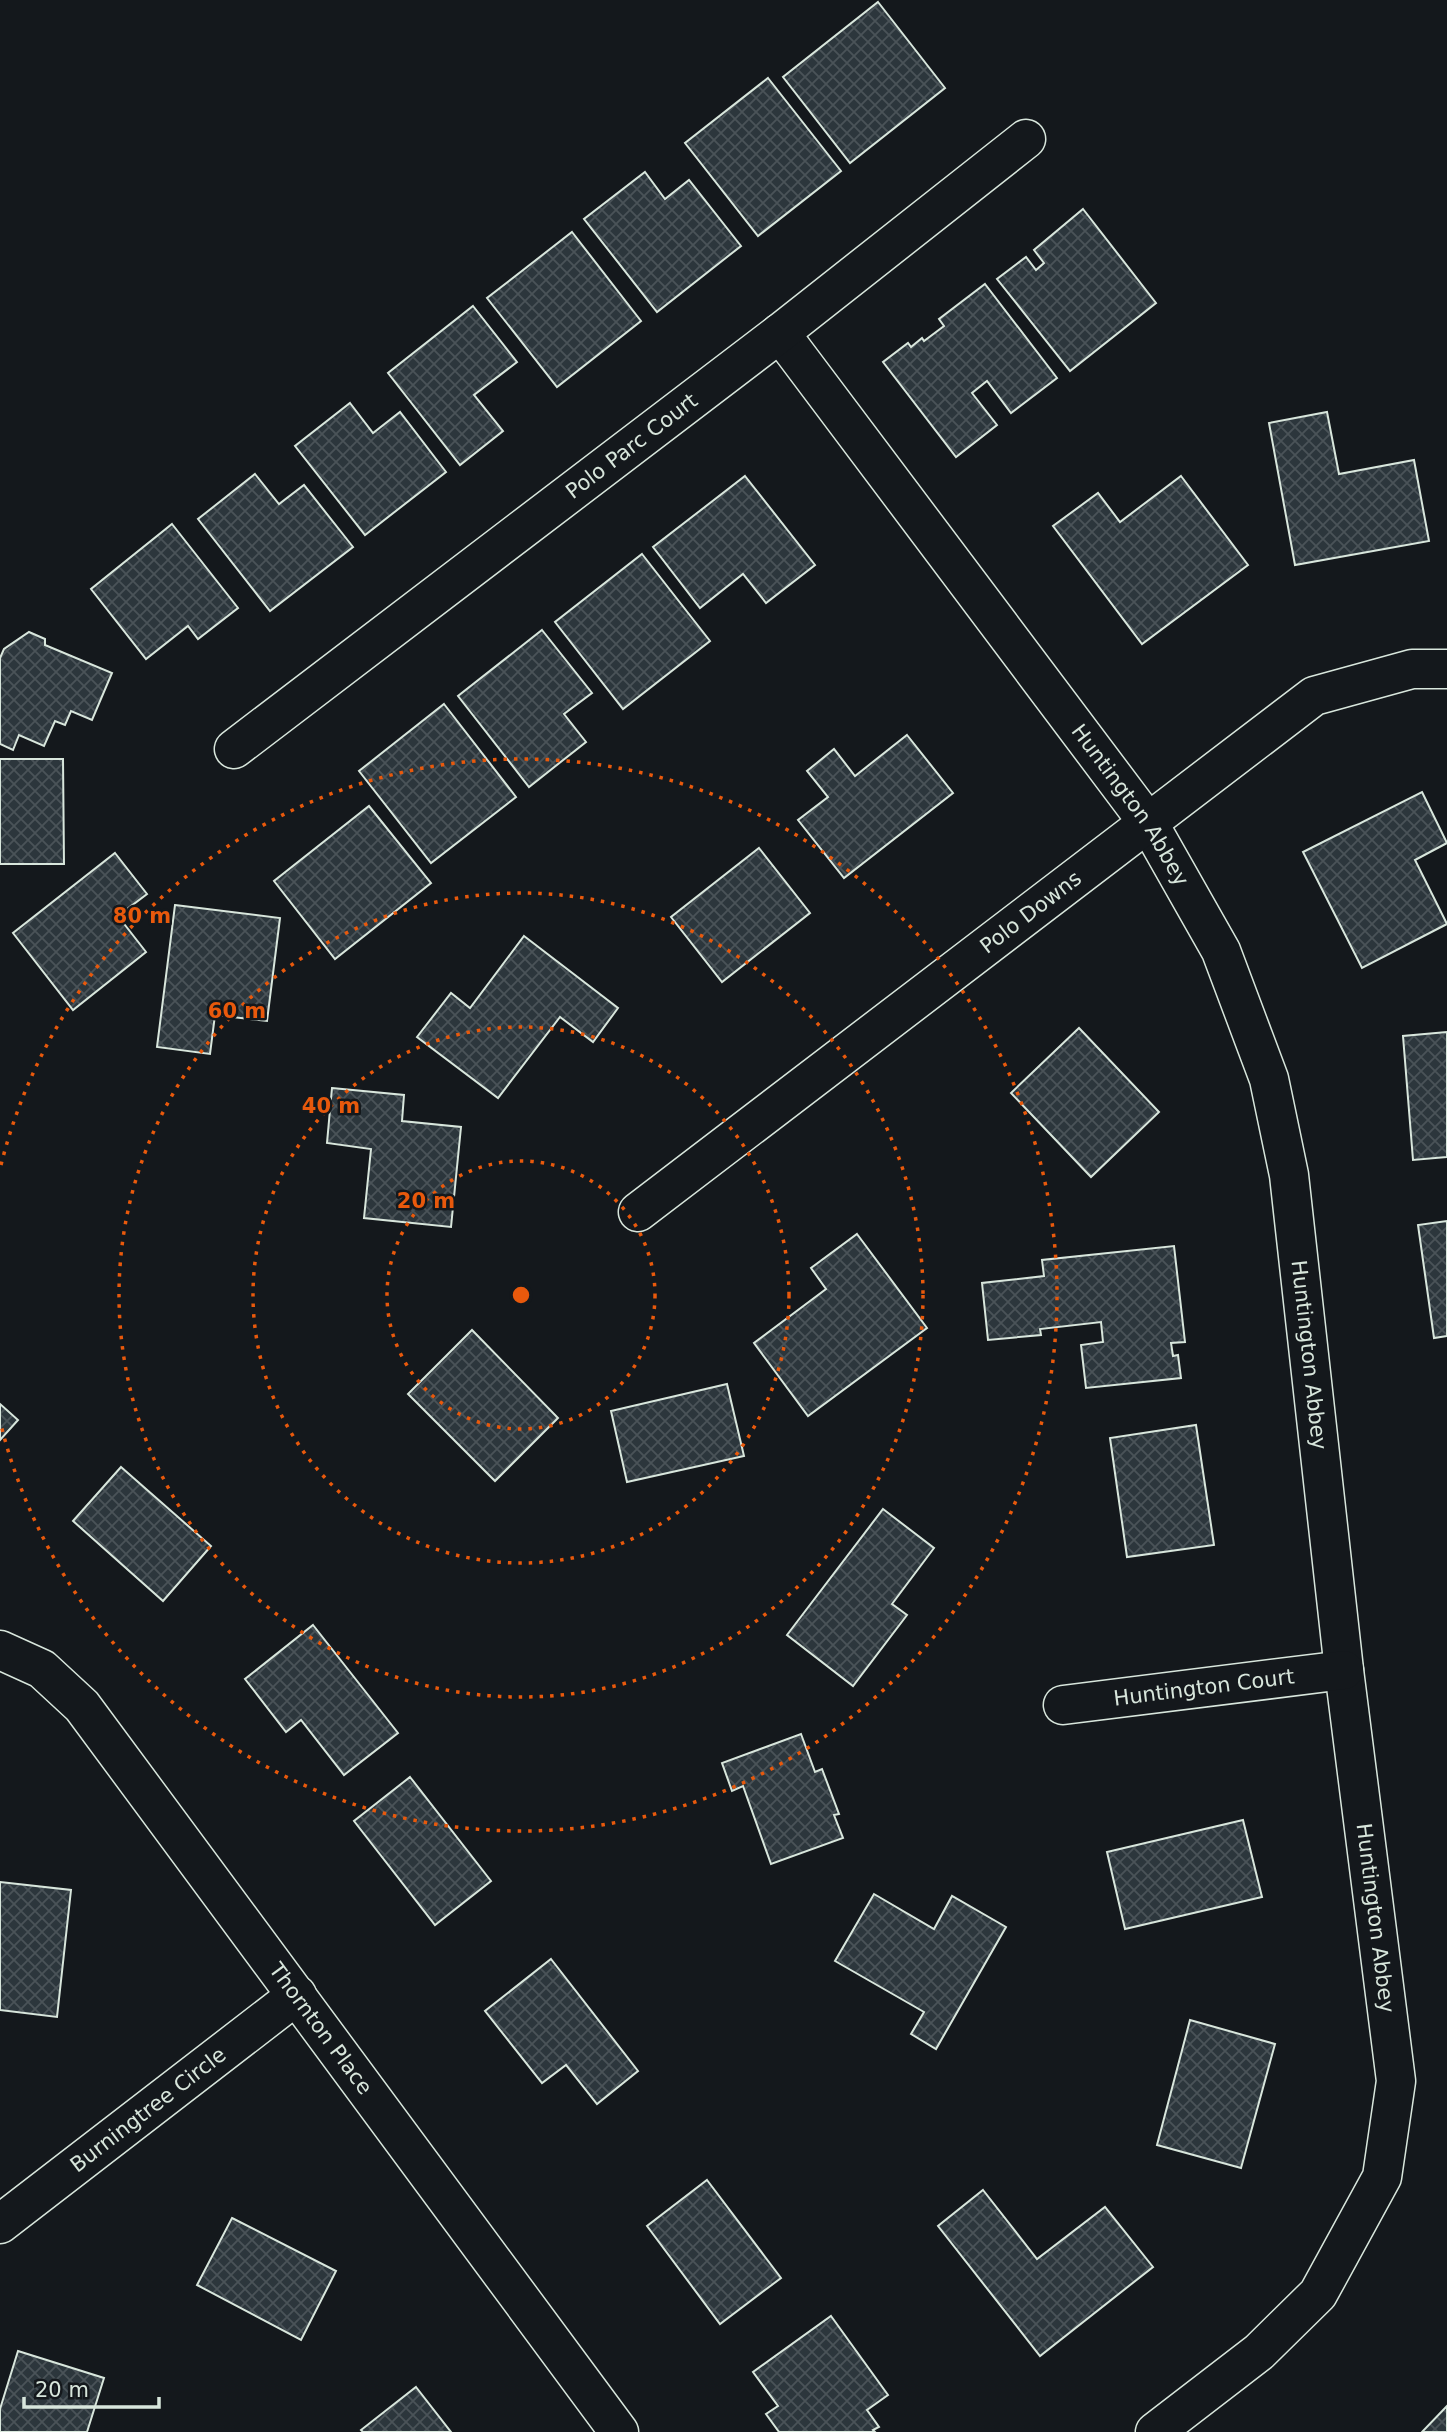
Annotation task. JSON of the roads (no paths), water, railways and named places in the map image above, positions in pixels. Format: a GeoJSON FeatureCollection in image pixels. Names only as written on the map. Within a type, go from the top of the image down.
{"type":"FeatureCollection","features":[{"type":"Feature","properties":{"kind":"street","name":"Polo Parc Court"},"geometry":{"type":"LineString","coordinates":[[234,749],[780,333],[1026,139]]}},
{"type":"Feature","properties":{"kind":"street","name":"Huntington Abbey"},"geometry":{"type":"LineString","coordinates":[[780,333],[1149,824],[1220,951],[1269,1079],[1289,1175],[1345,1670],[1396,2081],[1381,2177],[1318,2294],[1259,2352],[1155,2432]]}},
{"type":"Feature","properties":{"kind":"street","name":"Polo Downs"},"geometry":{"type":"LineString","coordinates":[[638,1212],[1314,696],[1412,669],[1447,669]]}},
{"type":"Feature","properties":{"kind":"street","name":"Thornton Place"},"geometry":{"type":"LineString","coordinates":[[0,1650],[42,1669],[82,1706],[620,2432]]}},
{"type":"Feature","properties":{"kind":"street","name":"Huntington Court"},"geometry":{"type":"LineString","coordinates":[[1063,1705],[1345,1670]]}},
{"type":"Feature","properties":{"kind":"street","name":"Burningtree Circle"},"geometry":{"type":"LineString","coordinates":[[0,2224],[297,1994]]}}]}
